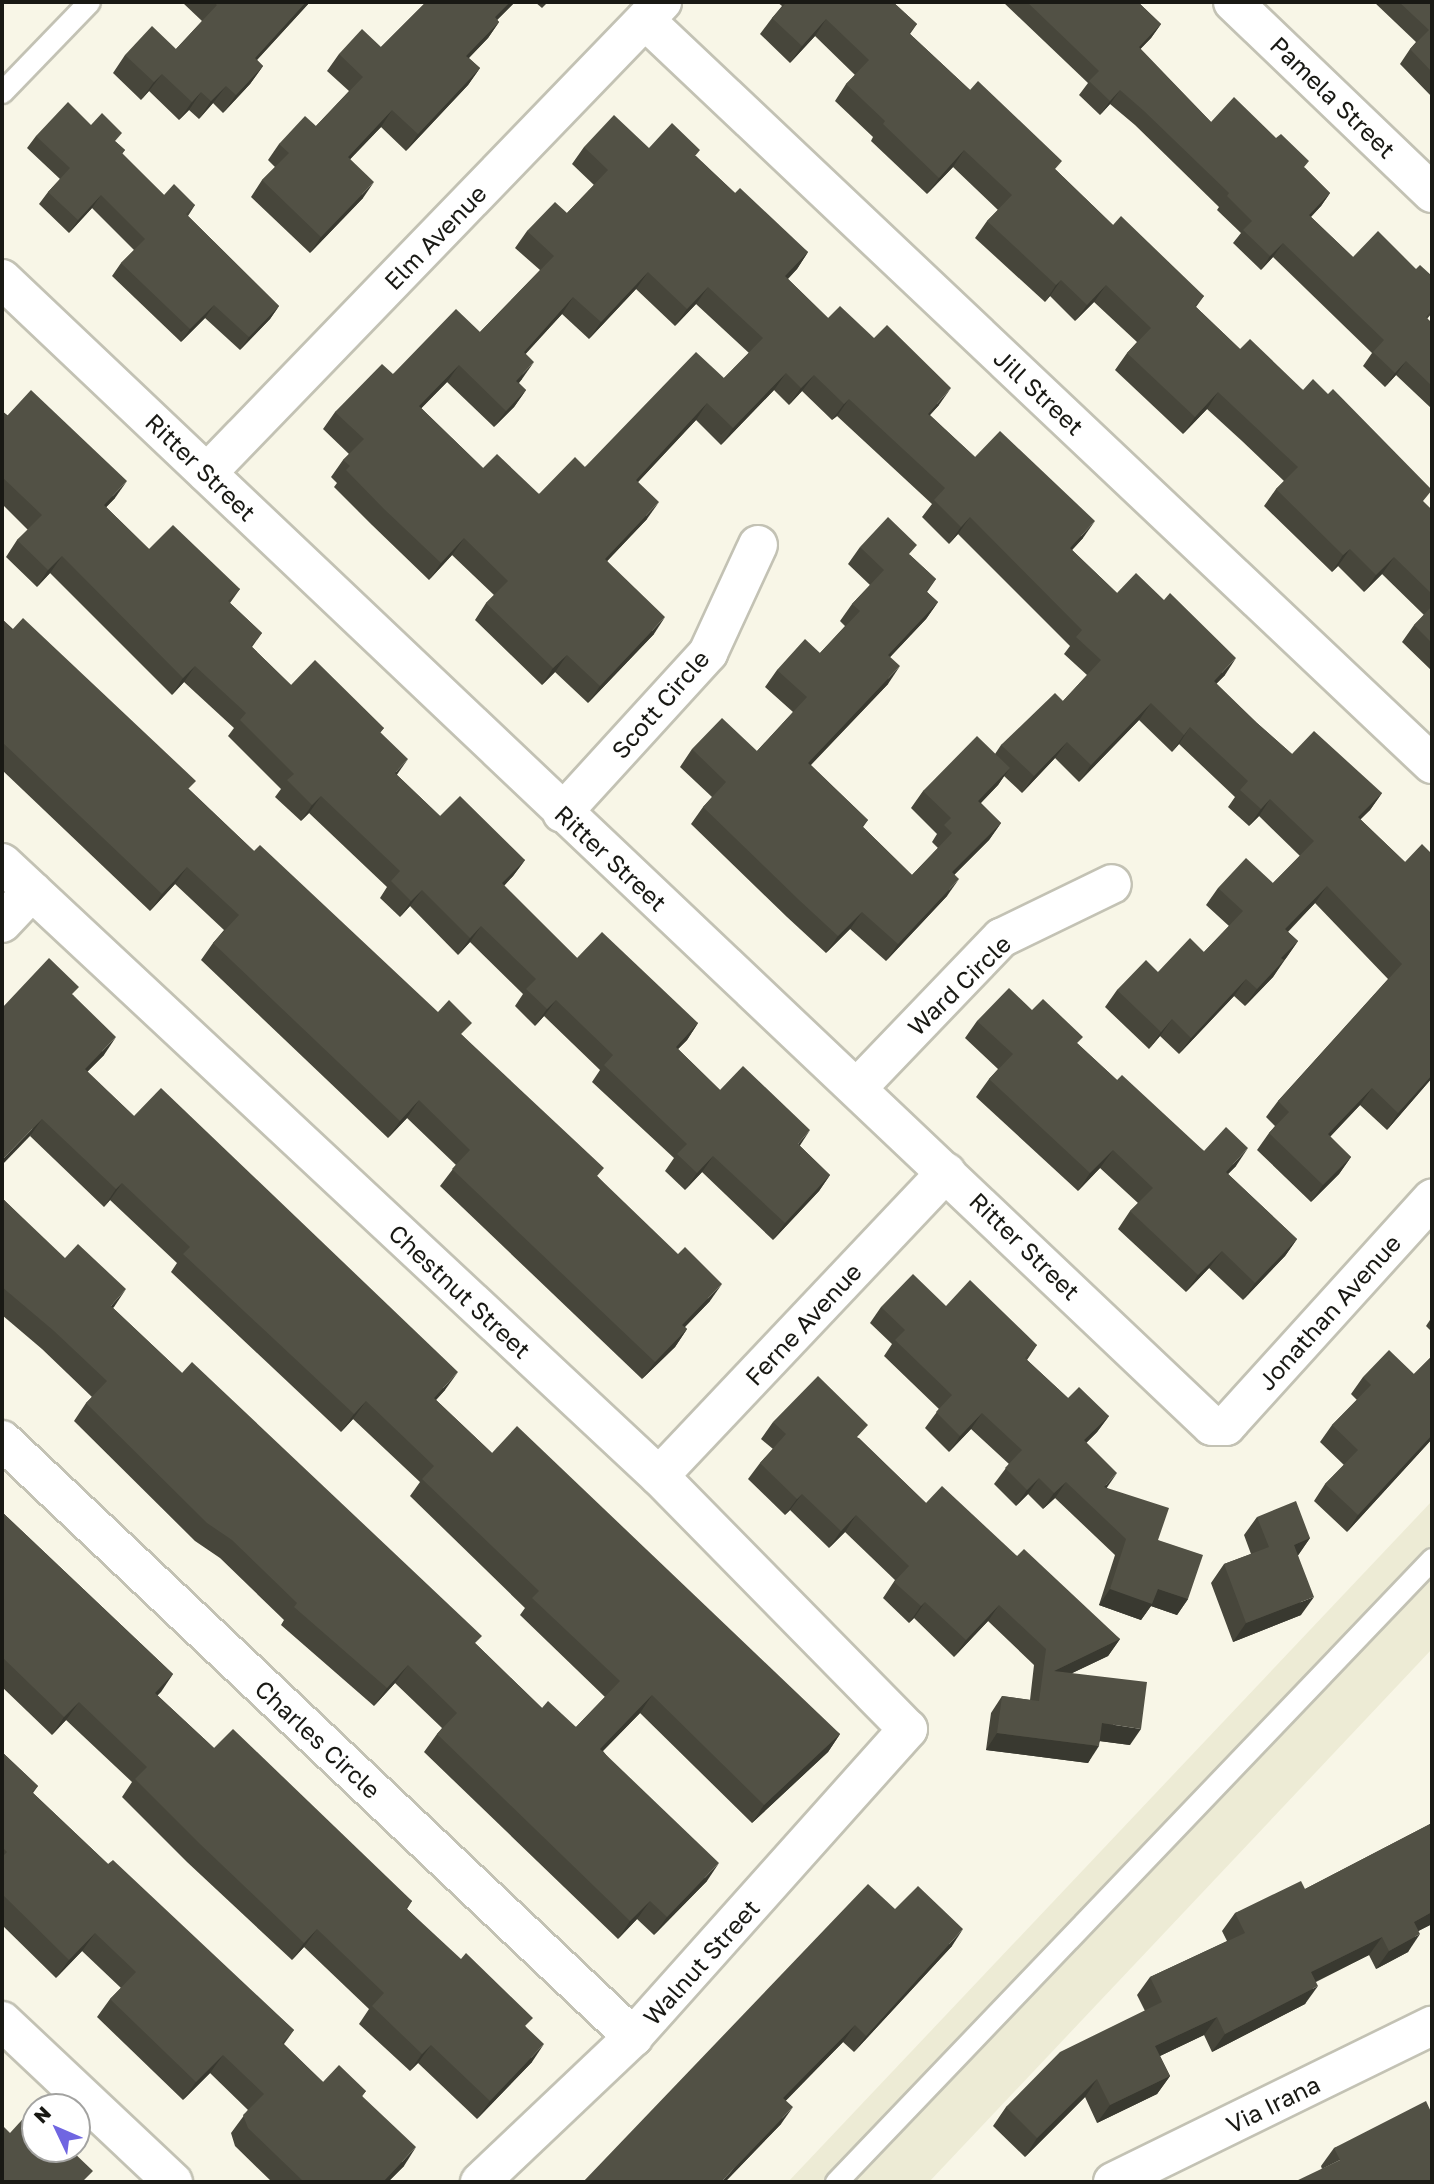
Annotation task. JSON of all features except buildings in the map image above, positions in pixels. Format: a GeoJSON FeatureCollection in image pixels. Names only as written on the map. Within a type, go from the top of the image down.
{"type":"FeatureCollection","features":[{"type":"Feature","properties":{"kind":"street","name":"Pamela Street"},"geometry":{"type":"LineString","coordinates":[[1233,2],[1432,193]]}},
{"type":"Feature","properties":{"kind":"street","name":"Elm Avenue"},"geometry":{"type":"LineString","coordinates":[[207,473],[653,11]]}},
{"type":"Feature","properties":{"kind":"street","name":"Jill Street"},"geometry":{"type":"LineString","coordinates":[[653,11],[1432,764]]}},
{"type":"Feature","properties":{"kind":"street","name":"Ritter Street"},"geometry":{"type":"LineString","coordinates":[[2,279],[562,813],[858,1087],[1212,1426],[1226,1426]]}},
{"type":"Feature","properties":{"kind":"street","name":"Scott Circle"},"geometry":{"type":"LineString","coordinates":[[562,813],[708,653],[758,545]]}},
{"type":"Feature","properties":{"kind":"street","name":"Chestnut Street"},"geometry":{"type":"LineString","coordinates":[[2,863],[660,1476],[908,1729]]}},
{"type":"Feature","properties":{"kind":"street","name":"Ward Circle"},"geometry":{"type":"LineString","coordinates":[[858,1087],[1001,938],[1112,884]]}},
{"type":"Feature","properties":{"kind":"street"},"geometry":{"type":"LineString","coordinates":[[2,923],[32,891]]}},
{"type":"Feature","properties":{"kind":"street","name":"Ferne Avenue"},"geometry":{"type":"LineString","coordinates":[[660,1476],[946,1172]]}},
{"type":"Feature","properties":{"kind":"street","name":"Jonathan Avenue"},"geometry":{"type":"LineString","coordinates":[[1226,1426],[1432,1199]]}},
{"type":"Feature","properties":{"kind":"street","name":"Charles Circle"},"geometry":{"type":"LineString","coordinates":[[2,1440],[634,2037]]}},
{"type":"Feature","properties":{"kind":"street","name":"Walnut Street"},"geometry":{"type":"LineString","coordinates":[[480,2182],[634,2037],[908,1729]]}},
{"type":"Feature","properties":{"kind":"street"},"geometry":{"type":"LineString","coordinates":[[2,2021],[173,2182]]}},
{"type":"Feature","properties":{"kind":"street","name":"Via Irana"},"geometry":{"type":"LineString","coordinates":[[1113,2182],[1432,2026]]}},
{"type":"Feature","properties":{"kind":"lane"},"geometry":{"type":"LineString","coordinates":[[2,92],[89,2]]}},
{"type":"Feature","properties":{"kind":"lane"},"geometry":{"type":"LineString","coordinates":[[836,2182],[1432,1559]]}},
{"type":"Feature","properties":{"kind":"shaded area"},"geometry":{"type":"Polygon","coordinates":[[[1432,1501],[1432,1649],[929,2182],[788,2182],[1432,1501]]]}}]}
